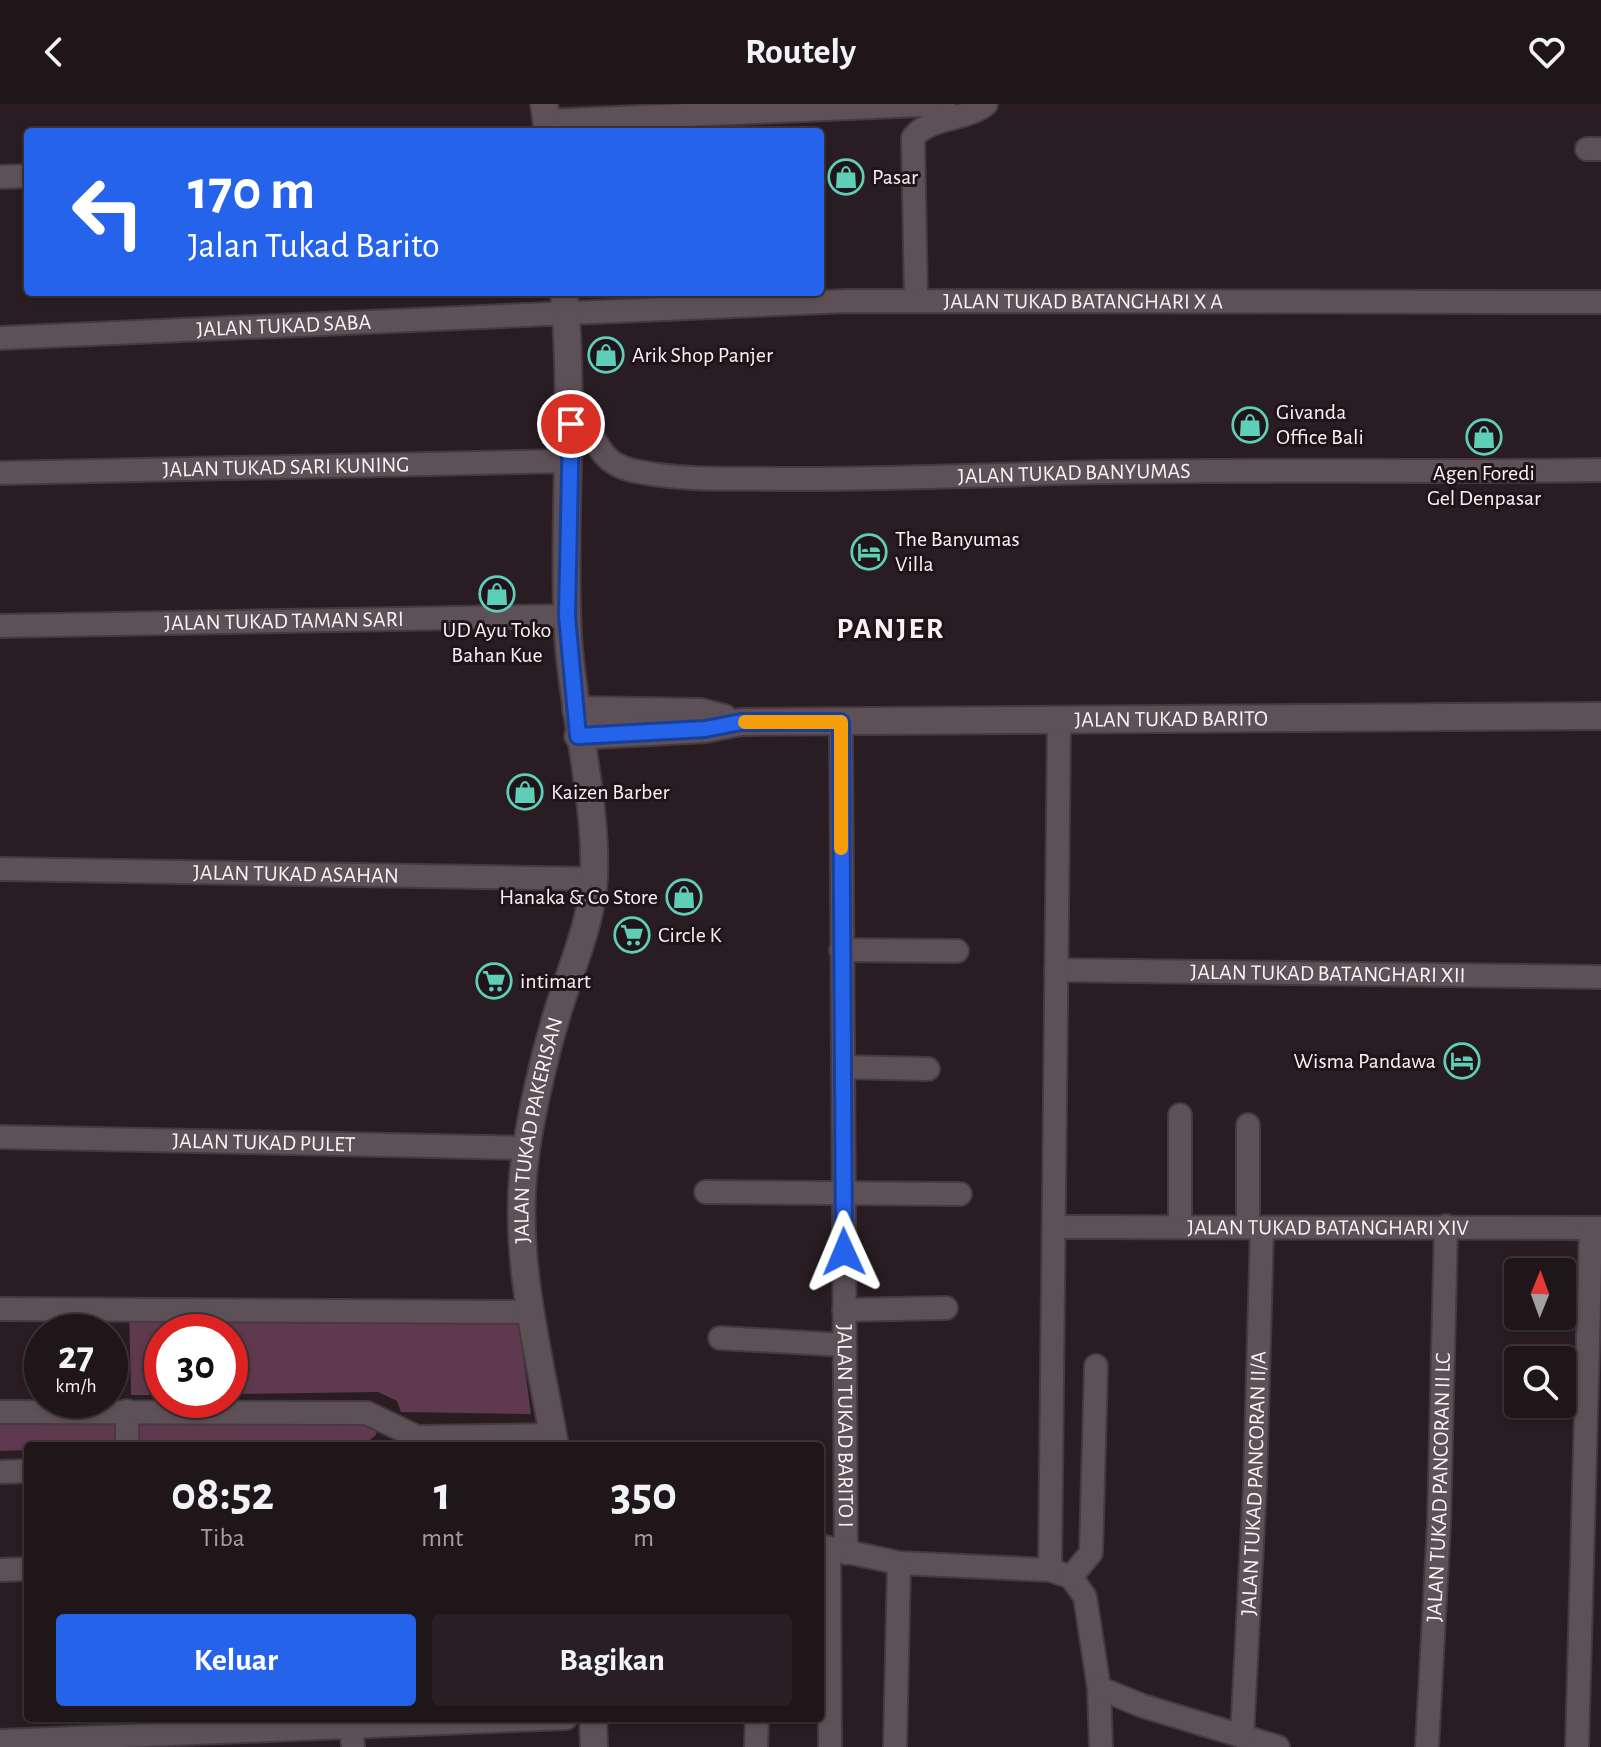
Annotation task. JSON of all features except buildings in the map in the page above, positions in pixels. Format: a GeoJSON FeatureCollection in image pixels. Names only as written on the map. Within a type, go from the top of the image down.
{"type":"FeatureCollection","features":[{"type":"Feature","properties":{"kind":"street"},"geometry":{"type":"LineString","coordinates":[[546,119],[944,104]]}},
{"type":"Feature","properties":{"kind":"street"},"geometry":{"type":"LineString","coordinates":[[916,300],[913,138],[921,130],[971,114],[986,104]]}},
{"type":"Feature","properties":{"kind":"street"},"geometry":{"type":"LineString","coordinates":[[0,177],[24,176]]}},
{"type":"Feature","properties":{"kind":"street","name":"JALAN TUKAD BATANGHARI X A"},"geometry":{"type":"LineString","coordinates":[[565,303],[916,300],[1601,302]]}},
{"type":"Feature","properties":{"kind":"street","name":"JALAN TUKAD SABA"},"geometry":{"type":"LineString","coordinates":[[0,338],[565,303]]}},
{"type":"Feature","properties":{"kind":"street","name":"JALAN TUKAD PAKERISAN"},"geometry":{"type":"LineString","coordinates":[[554,1440],[532,1312],[523,1232],[523,1175],[556,1015],[586,920],[594,879],[592,828],[577,723],[567,616],[571,424],[565,303]]}},
{"type":"Feature","properties":{"kind":"street","name":"JALAN TUKAD BANYUMAS"},"geometry":{"type":"LineString","coordinates":[[571,424],[583,427],[593,436],[603,459],[617,467],[642,473],[718,478],[859,479],[1198,469],[1448,473],[1601,470]]}},
{"type":"Feature","properties":{"kind":"street","name":"JALAN TUKAD SARI KUNING"},"geometry":{"type":"LineString","coordinates":[[0,473],[570,461]]}},
{"type":"Feature","properties":{"kind":"street","name":"JALAN TUKAD TAMAN SARI"},"geometry":{"type":"LineString","coordinates":[[0,626],[567,616]]}},
{"type":"Feature","properties":{"kind":"street","name":"JALAN TUKAD BARITO"},"geometry":{"type":"LineString","coordinates":[[577,723],[705,729],[741,722],[1601,716]]}},
{"type":"Feature","properties":{"kind":"street"},"geometry":{"type":"LineString","coordinates":[[1059,721],[1056,1227],[1061,1574],[1085,1597],[1099,1688],[1101,1747]]}},
{"type":"Feature","properties":{"kind":"street","name":"JALAN TUKAD BARITO I"},"geometry":{"type":"LineString","coordinates":[[830,1747],[832,1549],[845,1345],[841,722]]}},
{"type":"Feature","properties":{"kind":"street","name":"JALAN TUKAD ASAHAN"},"geometry":{"type":"LineString","coordinates":[[0,869],[594,879]]}},
{"type":"Feature","properties":{"kind":"street"},"geometry":{"type":"LineString","coordinates":[[841,950],[957,951]]}},
{"type":"Feature","properties":{"kind":"street","name":"JALAN TUKAD BATANGHARI XII"},"geometry":{"type":"LineString","coordinates":[[1056,970],[1601,977]]}},
{"type":"Feature","properties":{"kind":"street"},"geometry":{"type":"LineString","coordinates":[[843,1067],[928,1069]]}},
{"type":"Feature","properties":{"kind":"street"},"geometry":{"type":"LineString","coordinates":[[1180,1115],[1180,1227]]}},
{"type":"Feature","properties":{"kind":"street","name":"JALAN TUKAD PANCORAN II/A"},"geometry":{"type":"LineString","coordinates":[[1242,1737],[1255,1485],[1255,1227],[1248,1125]]}},
{"type":"Feature","properties":{"kind":"street","name":"JALAN TUKAD PULET"},"geometry":{"type":"LineString","coordinates":[[0,1137],[528,1148]]}},
{"type":"Feature","properties":{"kind":"street"},"geometry":{"type":"LineString","coordinates":[[706,1192],[960,1194]]}},
{"type":"Feature","properties":{"kind":"street","name":"JALAN TUKAD PANCORAN II LC"},"geometry":{"type":"LineString","coordinates":[[1427,1747],[1439,1523],[1446,1226]]}},
{"type":"Feature","properties":{"kind":"street","name":"JALAN TUKAD BATANGHARI XIV"},"geometry":{"type":"LineString","coordinates":[[1056,1227],[1596,1228]]}},
{"type":"Feature","properties":{"kind":"street"},"geometry":{"type":"LineString","coordinates":[[1577,1747],[1596,1228]]}},
{"type":"Feature","properties":{"kind":"street"},"geometry":{"type":"LineString","coordinates":[[844,1310],[946,1308]]}},
{"type":"Feature","properties":{"kind":"street"},"geometry":{"type":"LineString","coordinates":[[0,1309],[532,1312]]}},
{"type":"Feature","properties":{"kind":"street"},"geometry":{"type":"LineString","coordinates":[[720,1338],[845,1345]]}},
{"type":"Feature","properties":{"kind":"street"},"geometry":{"type":"LineString","coordinates":[[832,1549],[899,1563],[1061,1574],[1091,1553],[1096,1366]]}},
{"type":"Feature","properties":{"kind":"street"},"geometry":{"type":"LineString","coordinates":[[128,1411],[367,1413],[412,1442],[554,1440]]}},
{"type":"Feature","properties":{"kind":"street"},"geometry":{"type":"LineString","coordinates":[[0,1412],[24,1412]]}},
{"type":"Feature","properties":{"kind":"street"},"geometry":{"type":"LineString","coordinates":[[127,1418],[127,1442]]}},
{"type":"Feature","properties":{"kind":"street"},"geometry":{"type":"LineString","coordinates":[[0,1472],[24,1471]]}},
{"type":"Feature","properties":{"kind":"street"},"geometry":{"type":"LineString","coordinates":[[895,1747],[899,1563]]}},
{"type":"Feature","properties":{"kind":"street"},"geometry":{"type":"LineString","coordinates":[[0,1570],[24,1569]]}},
{"type":"Feature","properties":{"kind":"street"},"geometry":{"type":"LineString","coordinates":[[1099,1688],[1143,1706],[1278,1747]]}},
{"type":"Feature","properties":{"kind":"street"},"geometry":{"type":"LineString","coordinates":[[0,1741],[352,1736],[518,1722]]}},
{"type":"Feature","properties":{"kind":"street"},"geometry":{"type":"LineString","coordinates":[[593,1722],[594,1747]]}},
{"type":"Feature","properties":{"kind":"street"},"geometry":{"type":"LineString","coordinates":[[756,1747],[757,1722]]}},
{"type":"Feature","properties":{"kind":"shaded area"},"geometry":{"type":"Polygon","coordinates":[[[129,1307],[517,1311],[531,1414],[401,1412],[397,1401],[378,1392],[248,1394],[248,1314],[144,1314],[144,1395],[131,1395],[129,1307]]]}},
{"type":"Feature","properties":{"kind":"shaded area"},"geometry":{"type":"Polygon","coordinates":[[[366,1413],[378,1425],[376,1435],[370,1440],[136,1442],[136,1423],[366,1413]]]}},
{"type":"Feature","properties":{"kind":"shaded area"},"geometry":{"type":"Polygon","coordinates":[[[0,1418],[116,1418],[115,1442],[24,1442],[24,1450],[0,1451],[0,1418]]]}},
{"type":"Feature","properties":{"kind":"slow traffic"},"geometry":{"type":"LineString","coordinates":[[745,722],[841,722],[841,848]]}},
{"type":"Feature","properties":{"kind":"place","name":"Pasar"},"geometry":{"type":"Point","coordinates":[846,177]}},
{"type":"Feature","properties":{"kind":"place","name":"Arik Shop Panjer"},"geometry":{"type":"Point","coordinates":[606,355]}},
{"type":"Feature","properties":{"kind":"place","name":"Givanda Office Bali"},"geometry":{"type":"Point","coordinates":[1250,425]}},
{"type":"Feature","properties":{"kind":"place","name":"Agen Foredi Gel Denpasar"},"geometry":{"type":"Point","coordinates":[1484,437]}},
{"type":"Feature","properties":{"kind":"place","name":"The Banyumas Villa"},"geometry":{"type":"Point","coordinates":[869,552]}},
{"type":"Feature","properties":{"kind":"place","name":"UD Ayu Toko Bahan Kue"},"geometry":{"type":"Point","coordinates":[497,594]}},
{"type":"Feature","properties":{"kind":"place","name":"Kaizen Barber"},"geometry":{"type":"Point","coordinates":[525,792]}},
{"type":"Feature","properties":{"kind":"place","name":"Hanaka & Co Store"},"geometry":{"type":"Point","coordinates":[684,897]}},
{"type":"Feature","properties":{"kind":"place","name":"Circle K"},"geometry":{"type":"Point","coordinates":[632,935]}},
{"type":"Feature","properties":{"kind":"place","name":"intimart"},"geometry":{"type":"Point","coordinates":[494,981]}},
{"type":"Feature","properties":{"kind":"place","name":"Wisma Pandawa"},"geometry":{"type":"Point","coordinates":[1462,1061]}},
{"type":"Feature","properties":{"kind":"district","name":"PANJER"},"geometry":{"type":"Point","coordinates":[891,629]}},
{"type":"Feature","properties":{"kind":"route"},"geometry":{"type":"LineString","coordinates":[[571,424],[567,616],[578,736],[705,729],[741,722],[841,722],[844,1252]]}}]}
